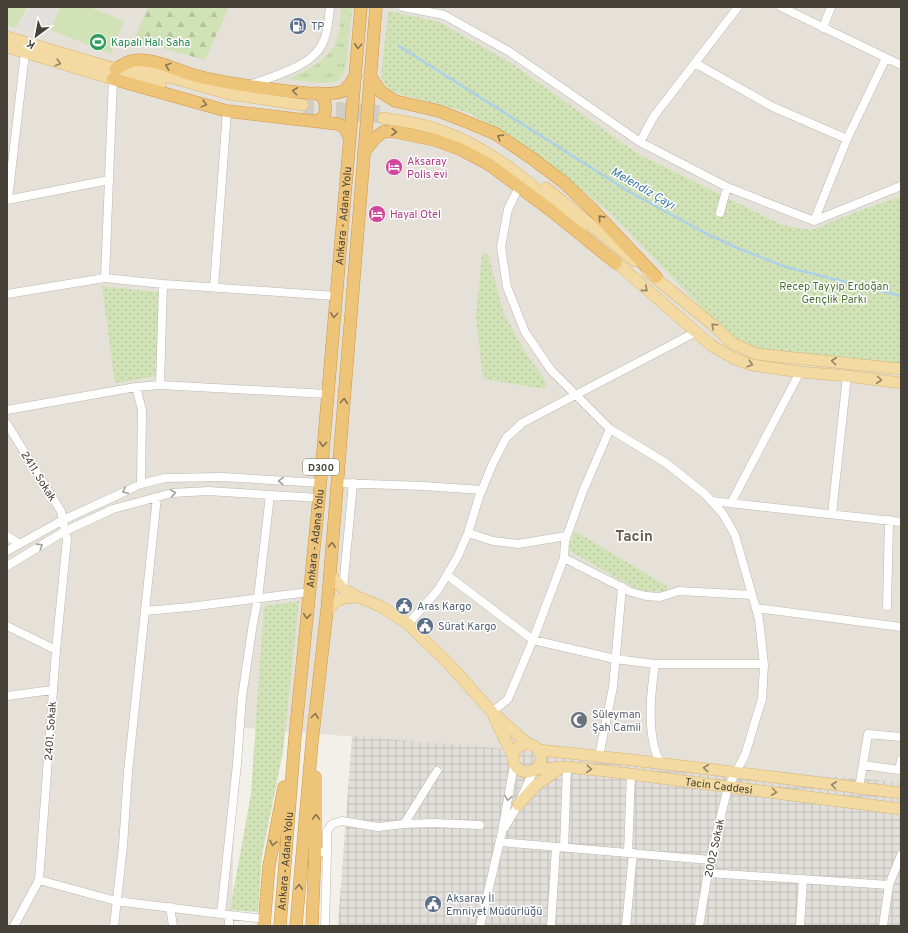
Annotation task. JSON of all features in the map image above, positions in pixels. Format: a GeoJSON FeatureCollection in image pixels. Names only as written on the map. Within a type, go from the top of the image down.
{"type":"FeatureCollection","features":[{"type":"Feature","properties":{"kind":"highway","name":"Ankara - Adana Yolu"},"geometry":{"type":"LineString","coordinates":[[280,926],[295,737],[319,498],[335,296],[361,7]]}},
{"type":"Feature","properties":{"kind":"highway","name":"Ankara - Adana Yolu"},"geometry":{"type":"LineString","coordinates":[[296,926],[312,742],[327,610],[376,7]]}},
{"type":"Feature","properties":{"kind":"highway"},"geometry":{"type":"LineString","coordinates":[[349,136],[344,128],[338,124],[227,110],[115,74],[127,62],[137,60],[155,62],[198,76],[247,86],[318,94],[344,90],[355,77]]}},
{"type":"Feature","properties":{"kind":"highway"},"geometry":{"type":"LineString","coordinates":[[370,76],[381,92],[396,101],[439,111],[496,134],[533,159],[562,181],[591,208],[656,278]]}},
{"type":"Feature","properties":{"kind":"highway"},"geometry":{"type":"LineString","coordinates":[[316,121],[322,118],[325,111],[323,97],[318,94]]}},
{"type":"Feature","properties":{"kind":"highway"},"geometry":{"type":"LineString","coordinates":[[364,152],[375,138],[383,132],[391,131],[435,140],[462,150],[490,165],[549,209],[616,263]]}},
{"type":"Feature","properties":{"kind":"highway"},"geometry":{"type":"LineString","coordinates":[[264,922],[268,866],[295,737]]}},
{"type":"Feature","properties":{"kind":"highway"},"geometry":{"type":"LineString","coordinates":[[312,742],[321,852],[312,926]]}},
{"type":"Feature","properties":{"kind":"main road"},"geometry":{"type":"LineString","coordinates":[[7,36],[115,74]]}},
{"type":"Feature","properties":{"kind":"main road"},"geometry":{"type":"LineString","coordinates":[[7,47],[25,53],[115,74],[148,72],[228,94],[303,108]]}},
{"type":"Feature","properties":{"kind":"main road"},"geometry":{"type":"LineString","coordinates":[[901,369],[756,354],[732,343],[714,326],[656,278],[528,173],[500,152],[464,133],[437,122],[419,117],[383,115],[434,128],[465,141],[496,158],[525,179],[575,222],[616,263],[712,346],[735,359],[752,365],[800,372],[901,383]]}},
{"type":"Feature","properties":{"kind":"main road"},"geometry":{"type":"LineString","coordinates":[[330,574],[344,589],[358,597],[380,606],[408,624],[449,664],[492,712],[528,744],[536,747],[542,758],[541,762],[534,771],[524,772],[516,768],[492,712]]}},
{"type":"Feature","properties":{"kind":"main road"},"geometry":{"type":"LineString","coordinates":[[327,610],[336,600],[358,597]]}},
{"type":"Feature","properties":{"kind":"main road"},"geometry":{"type":"LineString","coordinates":[[513,760],[516,748],[524,744],[528,744]]}},
{"type":"Feature","properties":{"kind":"main road","name":"Tacin Caddesi"},"geometry":{"type":"LineString","coordinates":[[539,750],[735,771],[776,778],[901,793]]}},
{"type":"Feature","properties":{"kind":"main road"},"geometry":{"type":"LineString","coordinates":[[518,805],[536,785],[564,768]]}},
{"type":"Feature","properties":{"kind":"main road","name":"Tacin Caddesi"},"geometry":{"type":"LineString","coordinates":[[534,771],[564,768],[632,774],[901,809]]}},
{"type":"Feature","properties":{"kind":"street"},"geometry":{"type":"LineString","coordinates":[[247,86],[303,64],[318,53],[324,41],[330,7]]}},
{"type":"Feature","properties":{"kind":"street"},"geometry":{"type":"LineString","coordinates":[[403,7],[444,11],[510,52],[640,142],[727,187],[814,222],[901,186]]}},
{"type":"Feature","properties":{"kind":"street"},"geometry":{"type":"LineString","coordinates":[[640,142],[654,116],[738,7]]}},
{"type":"Feature","properties":{"kind":"street"},"geometry":{"type":"LineString","coordinates":[[781,7],[901,65]]}},
{"type":"Feature","properties":{"kind":"street"},"geometry":{"type":"LineString","coordinates":[[823,28],[831,7]]}},
{"type":"Feature","properties":{"kind":"street"},"geometry":{"type":"LineString","coordinates":[[25,53],[7,200],[109,180]]}},
{"type":"Feature","properties":{"kind":"street"},"geometry":{"type":"LineString","coordinates":[[814,222],[847,139],[886,58]]}},
{"type":"Feature","properties":{"kind":"street"},"geometry":{"type":"LineString","coordinates":[[695,63],[773,107],[847,139]]}},
{"type":"Feature","properties":{"kind":"street"},"geometry":{"type":"LineString","coordinates":[[105,278],[115,74]]}},
{"type":"Feature","properties":{"kind":"street"},"geometry":{"type":"LineString","coordinates":[[214,287],[227,110]]}},
{"type":"Feature","properties":{"kind":"street","name":"2002 Sokak"},"geometry":{"type":"LineString","coordinates":[[519,187],[508,209],[501,247],[507,287],[525,332],[551,370],[610,429],[666,463],[705,494],[723,514],[735,535],[759,619],[764,664],[762,699],[745,755],[735,771],[728,787],[710,860],[700,926]]}},
{"type":"Feature","properties":{"kind":"street"},"geometry":{"type":"LineString","coordinates":[[720,213],[727,187]]}},
{"type":"Feature","properties":{"kind":"street"},"geometry":{"type":"LineString","coordinates":[[7,294],[105,278],[163,284],[335,296]]}},
{"type":"Feature","properties":{"kind":"street"},"geometry":{"type":"LineString","coordinates":[[160,385],[163,284]]}},
{"type":"Feature","properties":{"kind":"street"},"geometry":{"type":"LineString","coordinates":[[408,624],[438,590],[458,556],[468,533],[482,490],[493,463],[506,438],[522,423],[696,332]]}},
{"type":"Feature","properties":{"kind":"street"},"geometry":{"type":"LineString","coordinates":[[732,503],[800,372]]}},
{"type":"Feature","properties":{"kind":"street"},"geometry":{"type":"LineString","coordinates":[[832,514],[847,376]]}},
{"type":"Feature","properties":{"kind":"street"},"geometry":{"type":"LineString","coordinates":[[7,410],[136,387],[160,385],[327,394]]}},
{"type":"Feature","properties":{"kind":"street"},"geometry":{"type":"LineString","coordinates":[[136,387],[142,410],[141,484]]}},
{"type":"Feature","properties":{"kind":"street","name":"2411. Sokak"},"geometry":{"type":"LineString","coordinates":[[7,424],[61,511],[65,531]]}},
{"type":"Feature","properties":{"kind":"street"},"geometry":{"type":"LineString","coordinates":[[492,712],[508,699],[533,640],[564,558],[564,540],[583,491],[610,429]]}},
{"type":"Feature","properties":{"kind":"street"},"geometry":{"type":"LineString","coordinates":[[7,552],[63,520],[141,484],[165,478],[223,477],[320,483]]}},
{"type":"Feature","properties":{"kind":"street"},"geometry":{"type":"LineString","coordinates":[[338,483],[482,490]]}},
{"type":"Feature","properties":{"kind":"street"},"geometry":{"type":"LineString","coordinates":[[344,589],[353,483]]}},
{"type":"Feature","properties":{"kind":"street"},"geometry":{"type":"LineString","coordinates":[[7,566],[65,531],[113,509],[172,493],[208,491],[319,498]]}},
{"type":"Feature","properties":{"kind":"street"},"geometry":{"type":"LineString","coordinates":[[229,926],[225,914],[242,697],[258,598],[270,495]]}},
{"type":"Feature","properties":{"kind":"street"},"geometry":{"type":"LineString","coordinates":[[114,926],[123,846],[147,578],[157,497]]}},
{"type":"Feature","properties":{"kind":"street"},"geometry":{"type":"LineString","coordinates":[[711,501],[901,522]]}},
{"type":"Feature","properties":{"kind":"street"},"geometry":{"type":"LineString","coordinates":[[887,606],[889,520]]}},
{"type":"Feature","properties":{"kind":"street","name":"2401. Sokak"},"geometry":{"type":"LineString","coordinates":[[14,926],[39,880],[52,690],[67,539],[65,531]]}},
{"type":"Feature","properties":{"kind":"street"},"geometry":{"type":"LineString","coordinates":[[468,533],[493,541],[518,544],[566,536]]}},
{"type":"Feature","properties":{"kind":"street"},"geometry":{"type":"LineString","coordinates":[[7,536],[20,544]]}},
{"type":"Feature","properties":{"kind":"street"},"geometry":{"type":"LineString","coordinates":[[564,558],[631,592],[646,596],[660,597],[679,591],[752,595]]}},
{"type":"Feature","properties":{"kind":"street"},"geometry":{"type":"LineString","coordinates":[[447,575],[533,640],[615,658],[655,664],[764,664]]}},
{"type":"Feature","properties":{"kind":"street"},"geometry":{"type":"LineString","coordinates":[[599,756],[613,687],[622,587]]}},
{"type":"Feature","properties":{"kind":"street"},"geometry":{"type":"LineString","coordinates":[[145,611],[309,592]]}},
{"type":"Feature","properties":{"kind":"street"},"geometry":{"type":"LineString","coordinates":[[756,608],[901,627]]}},
{"type":"Feature","properties":{"kind":"street"},"geometry":{"type":"LineString","coordinates":[[7,626],[56,650]]}},
{"type":"Feature","properties":{"kind":"street"},"geometry":{"type":"LineString","coordinates":[[655,664],[650,711],[654,747],[660,764]]}},
{"type":"Feature","properties":{"kind":"street"},"geometry":{"type":"LineString","coordinates":[[7,696],[52,690]]}},
{"type":"Feature","properties":{"kind":"street"},"geometry":{"type":"LineString","coordinates":[[860,788],[868,734],[901,737]]}},
{"type":"Feature","properties":{"kind":"street"},"geometry":{"type":"LineString","coordinates":[[480,926],[502,832],[513,760]]}},
{"type":"Feature","properties":{"kind":"street"},"geometry":{"type":"LineString","coordinates":[[863,765],[899,770],[901,760]]}},
{"type":"Feature","properties":{"kind":"street"},"geometry":{"type":"LineString","coordinates":[[551,926],[560,847],[564,768]]}},
{"type":"Feature","properties":{"kind":"street"},"geometry":{"type":"LineString","coordinates":[[404,824],[437,771]]}},
{"type":"Feature","properties":{"kind":"street"},"geometry":{"type":"LineString","coordinates":[[502,832],[518,805],[534,771]]}},
{"type":"Feature","properties":{"kind":"street"},"geometry":{"type":"LineString","coordinates":[[626,926],[631,853],[632,774]]}},
{"type":"Feature","properties":{"kind":"street"},"geometry":{"type":"LineString","coordinates":[[325,926],[321,852],[327,831],[332,824],[342,821],[378,827],[434,823],[480,826]]}},
{"type":"Feature","properties":{"kind":"street"},"geometry":{"type":"LineString","coordinates":[[500,842],[710,860]]}},
{"type":"Feature","properties":{"kind":"street"},"geometry":{"type":"LineString","coordinates":[[883,926],[889,885],[901,855]]}},
{"type":"Feature","properties":{"kind":"street"},"geometry":{"type":"LineString","coordinates":[[708,873],[889,885]]}},
{"type":"Feature","properties":{"kind":"street"},"geometry":{"type":"LineString","coordinates":[[800,926],[803,879]]}},
{"type":"Feature","properties":{"kind":"street"},"geometry":{"type":"LineString","coordinates":[[39,880],[116,901],[225,914],[264,922]]}},
{"type":"Feature","properties":{"kind":"street"},"geometry":{"type":"LineString","coordinates":[[170,907],[173,926]]}},
{"type":"Feature","properties":{"kind":"shaded area"},"geometry":{"type":"Polygon","coordinates":[[[7,7],[901,7],[901,782],[235,727],[232,926],[7,926],[7,7]]]}},
{"type":"Feature","properties":{"kind":"shaded area"},"geometry":{"type":"Polygon","coordinates":[[[30,7],[58,7],[46,37],[19,29],[30,7]]]}},
{"type":"Feature","properties":{"kind":"shaded area"},"geometry":{"type":"Polygon","coordinates":[[[352,736],[901,782],[901,926],[338,926],[352,736]]]}},
{"type":"Feature","properties":{"kind":"green space"},"geometry":{"type":"Polygon","coordinates":[[[7,7],[27,7],[16,28],[7,25],[7,7]]]}},
{"type":"Feature","properties":{"kind":"green space","name":"Kapalı Halı Saha"},"geometry":{"type":"Polygon","coordinates":[[[60,7],[89,7],[124,21],[111,54],[51,30],[60,7]]]}},
{"type":"Feature","properties":{"kind":"green space"},"geometry":{"type":"Polygon","coordinates":[[[148,7],[229,7],[205,60],[134,40],[148,7]]]}},
{"type":"Feature","properties":{"kind":"green space"},"geometry":{"type":"Polygon","coordinates":[[[341,7],[352,7],[346,68],[340,78],[336,81],[326,83],[288,79],[318,63],[330,51],[335,44],[339,32],[341,7]]]}},
{"type":"Feature","properties":{"kind":"green space","name":"Recep Tayyip Erdoğan Gençlik Parkı"},"geometry":{"type":"Polygon","coordinates":[[[388,11],[439,22],[511,63],[638,154],[782,225],[812,230],[901,196],[901,365],[791,354],[748,347],[732,339],[608,211],[547,162],[508,135],[467,112],[400,94],[387,88],[381,77],[388,11]]]}},
{"type":"Feature","properties":{"kind":"green space"},"geometry":{"type":"Polygon","coordinates":[[[482,254],[488,254],[503,312],[525,352],[546,382],[545,389],[483,379],[476,317],[482,254]]]}},
{"type":"Feature","properties":{"kind":"green space"},"geometry":{"type":"Polygon","coordinates":[[[102,286],[159,292],[157,376],[115,383],[102,286]]]}},
{"type":"Feature","properties":{"kind":"green space"},"geometry":{"type":"Polygon","coordinates":[[[575,531],[668,587],[664,592],[638,590],[568,550],[575,531]]]}},
{"type":"Feature","properties":{"kind":"green space"},"geometry":{"type":"Polygon","coordinates":[[[299,601],[283,752],[262,855],[258,912],[230,910],[251,794],[264,606],[299,601]]]}},
{"type":"Feature","properties":{"kind":"waterway","name":"Melendiz Çayı"},"geometry":{"type":"LineString","coordinates":[[399,46],[628,191],[705,233],[742,250],[786,267],[901,296]]}},
{"type":"Feature","properties":{"kind":"tunnel"},"geometry":{"type":"LineString","coordinates":[[303,105],[384,111]]}},
{"type":"Feature","properties":{"kind":"tunnel"},"geometry":{"type":"LineString","coordinates":[[303,112],[383,118]]}},
{"type":"Feature","properties":{"kind":"place","name":"TP"},"geometry":{"type":"Point","coordinates":[298,26]}},
{"type":"Feature","properties":{"kind":"place","name":"Kapalı Halı Saha"},"geometry":{"type":"Point","coordinates":[98,42]}},
{"type":"Feature","properties":{"kind":"place","name":"Aksaray Polis evi"},"geometry":{"type":"Point","coordinates":[394,167]}},
{"type":"Feature","properties":{"kind":"place","name":"Hayal Otel"},"geometry":{"type":"Point","coordinates":[377,214]}},
{"type":"Feature","properties":{"kind":"place","name":"Aras Kargo"},"geometry":{"type":"Point","coordinates":[404,606]}},
{"type":"Feature","properties":{"kind":"place","name":"Sürat Kargo"},"geometry":{"type":"Point","coordinates":[425,626]}},
{"type":"Feature","properties":{"kind":"place","name":"Süleyman Şah Camii"},"geometry":{"type":"Point","coordinates":[579,720]}},
{"type":"Feature","properties":{"kind":"place","name":"Aksaray İl Emniyet Müdürlüğü"},"geometry":{"type":"Point","coordinates":[433,904]}},
{"type":"Feature","properties":{"kind":"district","name":"Tacin"},"geometry":{"type":"Point","coordinates":[634,536]}}]}
